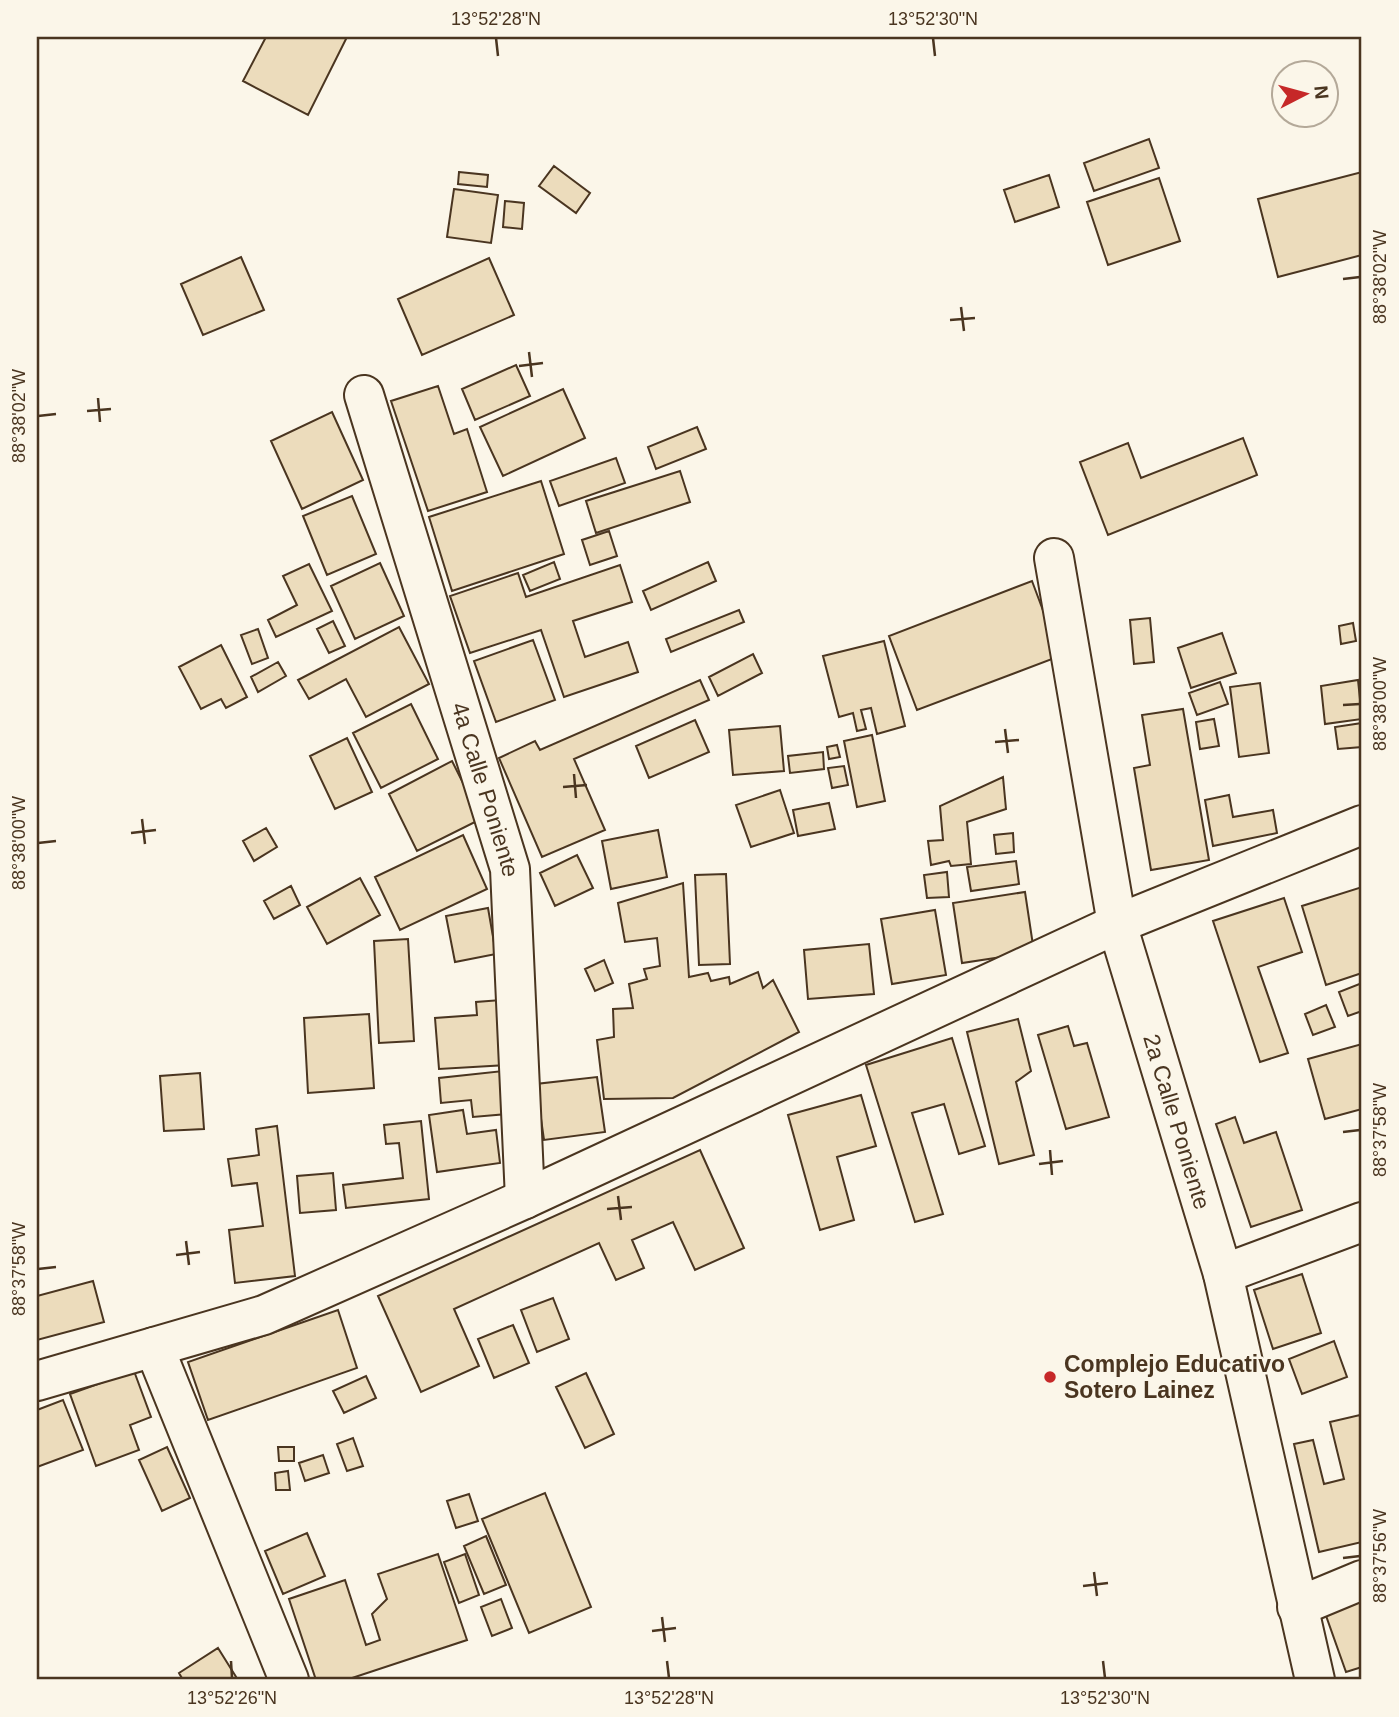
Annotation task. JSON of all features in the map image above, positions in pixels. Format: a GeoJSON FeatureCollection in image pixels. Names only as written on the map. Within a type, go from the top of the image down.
{"type":"FeatureCollection","features":[{"type":"Feature","properties":{"kind":"street","name":"4a Calle Poniente"},"geometry":{"type":"LineString","coordinates":[[364,395],[510,869],[525,1199]]}},
{"type":"Feature","properties":{"kind":"street","name":"2a Calle Poniente"},"geometry":{"type":"LineString","coordinates":[[1054,558],[1117,924],[1223,1274],[1315,1680]]}},
{"type":"Feature","properties":{"kind":"street"},"geometry":{"type":"LineString","coordinates":[[37,1381],[264,1315],[525,1199],[1117,924],[1362,825]]}},
{"type":"Feature","properties":{"kind":"street"},"geometry":{"type":"LineString","coordinates":[[1223,1274],[1362,1222]]}},
{"type":"Feature","properties":{"kind":"street"},"geometry":{"type":"LineString","coordinates":[[155,1347],[289,1680]]}},
{"type":"Feature","properties":{"kind":"street"},"geometry":{"type":"LineString","coordinates":[[1297,1607],[1362,1580]]}},
{"type":"Feature","properties":{"kind":"building"},"geometry":{"type":"Polygon","coordinates":[[[266,37],[347,37],[308,115],[243,81],[266,37]]]}},
{"type":"Feature","properties":{"kind":"building"},"geometry":{"type":"Polygon","coordinates":[[[1149,139],[1159,168],[1094,191],[1084,163],[1149,139]]]}},
{"type":"Feature","properties":{"kind":"building"},"geometry":{"type":"Polygon","coordinates":[[[554,166],[590,193],[576,213],[539,186],[554,166]]]}},
{"type":"Feature","properties":{"kind":"building"},"geometry":{"type":"Polygon","coordinates":[[[459,172],[488,175],[487,187],[458,184],[459,172]]]}},
{"type":"Feature","properties":{"kind":"building"},"geometry":{"type":"Polygon","coordinates":[[[1362,172],[1362,255],[1278,277],[1258,199],[1362,172]]]}},
{"type":"Feature","properties":{"kind":"building"},"geometry":{"type":"Polygon","coordinates":[[[1049,175],[1059,207],[1015,222],[1004,190],[1049,175]]]}},
{"type":"Feature","properties":{"kind":"building"},"geometry":{"type":"Polygon","coordinates":[[[1159,178],[1180,241],[1108,265],[1087,202],[1159,178]]]}},
{"type":"Feature","properties":{"kind":"building"},"geometry":{"type":"Polygon","coordinates":[[[454,189],[498,195],[491,243],[447,237],[454,189]]]}},
{"type":"Feature","properties":{"kind":"building"},"geometry":{"type":"Polygon","coordinates":[[[505,201],[524,203],[522,229],[503,227],[505,201]]]}},
{"type":"Feature","properties":{"kind":"building"},"geometry":{"type":"Polygon","coordinates":[[[241,257],[264,310],[203,335],[181,284],[241,257]]]}},
{"type":"Feature","properties":{"kind":"building"},"geometry":{"type":"Polygon","coordinates":[[[489,258],[514,315],[422,355],[398,299],[489,258]]]}},
{"type":"Feature","properties":{"kind":"building"},"geometry":{"type":"Polygon","coordinates":[[[516,365],[530,396],[475,420],[462,389],[516,365]]]}},
{"type":"Feature","properties":{"kind":"building"},"geometry":{"type":"Polygon","coordinates":[[[438,386],[454,434],[467,429],[487,492],[428,511],[391,401],[438,386]]]}},
{"type":"Feature","properties":{"kind":"building"},"geometry":{"type":"Polygon","coordinates":[[[563,389],[585,438],[503,476],[480,427],[563,389]]]}},
{"type":"Feature","properties":{"kind":"building"},"geometry":{"type":"Polygon","coordinates":[[[332,412],[363,480],[302,509],[271,441],[332,412]]]}},
{"type":"Feature","properties":{"kind":"building"},"geometry":{"type":"Polygon","coordinates":[[[697,427],[706,449],[656,469],[648,447],[697,427]]]}},
{"type":"Feature","properties":{"kind":"building"},"geometry":{"type":"Polygon","coordinates":[[[1243,438],[1257,475],[1108,535],[1080,462],[1128,443],[1141,478],[1243,438]]]}},
{"type":"Feature","properties":{"kind":"building"},"geometry":{"type":"Polygon","coordinates":[[[616,458],[625,483],[559,506],[550,481],[616,458]]]}},
{"type":"Feature","properties":{"kind":"building"},"geometry":{"type":"Polygon","coordinates":[[[680,471],[690,502],[596,533],[586,501],[680,471]]]}},
{"type":"Feature","properties":{"kind":"building"},"geometry":{"type":"Polygon","coordinates":[[[541,481],[564,554],[452,591],[429,517],[541,481]]]}},
{"type":"Feature","properties":{"kind":"building"},"geometry":{"type":"Polygon","coordinates":[[[352,496],[376,554],[327,575],[303,516],[352,496]]]}},
{"type":"Feature","properties":{"kind":"building"},"geometry":{"type":"Polygon","coordinates":[[[609,531],[617,556],[590,565],[582,540],[609,531]]]}},
{"type":"Feature","properties":{"kind":"building"},"geometry":{"type":"Polygon","coordinates":[[[554,562],[560,579],[530,591],[523,575],[554,562]]]}},
{"type":"Feature","properties":{"kind":"building"},"geometry":{"type":"Polygon","coordinates":[[[708,562],[716,581],[651,610],[643,591],[708,562]]]}},
{"type":"Feature","properties":{"kind":"building"},"geometry":{"type":"Polygon","coordinates":[[[380,563],[404,616],[355,639],[331,586],[380,563]]]}},
{"type":"Feature","properties":{"kind":"building"},"geometry":{"type":"Polygon","coordinates":[[[309,564],[332,611],[276,637],[268,620],[297,605],[283,576],[309,564]]]}},
{"type":"Feature","properties":{"kind":"building"},"geometry":{"type":"Polygon","coordinates":[[[620,565],[632,602],[573,621],[585,657],[628,642],[638,672],[564,697],[541,630],[470,653],[450,596],[518,573],[526,597],[620,565]]]}},
{"type":"Feature","properties":{"kind":"building"},"geometry":{"type":"Polygon","coordinates":[[[1032,581],[1060,656],[917,710],[889,636],[1032,581]]]}},
{"type":"Feature","properties":{"kind":"building"},"geometry":{"type":"Polygon","coordinates":[[[739,610],[744,622],[671,652],[666,639],[739,610]]]}},
{"type":"Feature","properties":{"kind":"building"},"geometry":{"type":"Polygon","coordinates":[[[1150,618],[1154,662],[1134,664],[1130,620],[1150,618]]]}},
{"type":"Feature","properties":{"kind":"building"},"geometry":{"type":"Polygon","coordinates":[[[333,621],[345,646],[329,653],[317,629],[333,621]]]}},
{"type":"Feature","properties":{"kind":"building"},"geometry":{"type":"Polygon","coordinates":[[[1353,623],[1356,641],[1341,644],[1339,626],[1353,623]]]}},
{"type":"Feature","properties":{"kind":"building"},"geometry":{"type":"Polygon","coordinates":[[[399,627],[429,684],[366,717],[346,679],[309,699],[298,680],[399,627]]]}},
{"type":"Feature","properties":{"kind":"building"},"geometry":{"type":"Polygon","coordinates":[[[258,629],[268,658],[252,664],[241,635],[258,629]]]}},
{"type":"Feature","properties":{"kind":"building"},"geometry":{"type":"Polygon","coordinates":[[[1222,633],[1236,673],[1191,688],[1178,648],[1222,633]]]}},
{"type":"Feature","properties":{"kind":"building"},"geometry":{"type":"Polygon","coordinates":[[[533,640],[555,700],[496,722],[474,661],[533,640]]]}},
{"type":"Feature","properties":{"kind":"building"},"geometry":{"type":"Polygon","coordinates":[[[884,641],[905,726],[877,734],[871,708],[861,710],[866,729],[857,731],[853,713],[839,717],[823,656],[884,641]]]}},
{"type":"Feature","properties":{"kind":"building"},"geometry":{"type":"Polygon","coordinates":[[[221,645],[247,697],[226,708],[221,699],[201,709],[179,667],[221,645]]]}},
{"type":"Feature","properties":{"kind":"building"},"geometry":{"type":"Polygon","coordinates":[[[753,654],[762,673],[718,696],[709,677],[753,654]]]}},
{"type":"Feature","properties":{"kind":"building"},"geometry":{"type":"Polygon","coordinates":[[[278,662],[286,676],[258,692],[251,677],[278,662]]]}},
{"type":"Feature","properties":{"kind":"building"},"geometry":{"type":"Polygon","coordinates":[[[700,680],[709,700],[574,759],[605,830],[542,857],[499,758],[535,741],[540,750],[700,680]]]}},
{"type":"Feature","properties":{"kind":"building"},"geometry":{"type":"Polygon","coordinates":[[[1358,680],[1362,719],[1325,724],[1321,686],[1358,680]]]}},
{"type":"Feature","properties":{"kind":"building"},"geometry":{"type":"Polygon","coordinates":[[[1220,682],[1228,704],[1197,715],[1189,693],[1220,682]]]}},
{"type":"Feature","properties":{"kind":"building"},"geometry":{"type":"Polygon","coordinates":[[[1260,683],[1269,753],[1239,757],[1230,687],[1260,683]]]}},
{"type":"Feature","properties":{"kind":"building"},"geometry":{"type":"Polygon","coordinates":[[[411,704],[438,759],[381,788],[353,733],[411,704]]]}},
{"type":"Feature","properties":{"kind":"building"},"geometry":{"type":"Polygon","coordinates":[[[1183,709],[1209,860],[1151,870],[1134,768],[1150,765],[1142,715],[1183,709]]]}},
{"type":"Feature","properties":{"kind":"building"},"geometry":{"type":"Polygon","coordinates":[[[1214,719],[1219,746],[1200,749],[1196,722],[1214,719]]]}},
{"type":"Feature","properties":{"kind":"building"},"geometry":{"type":"Polygon","coordinates":[[[695,720],[709,752],[649,778],[636,746],[695,720]]]}},
{"type":"Feature","properties":{"kind":"building"},"geometry":{"type":"Polygon","coordinates":[[[1362,723],[1362,747],[1338,749],[1335,727],[1362,723]]]}},
{"type":"Feature","properties":{"kind":"building"},"geometry":{"type":"Polygon","coordinates":[[[780,726],[784,771],[733,775],[729,730],[780,726]]]}},
{"type":"Feature","properties":{"kind":"building"},"geometry":{"type":"Polygon","coordinates":[[[872,735],[885,801],[857,807],[844,741],[872,735]]]}},
{"type":"Feature","properties":{"kind":"building"},"geometry":{"type":"Polygon","coordinates":[[[347,738],[372,792],[335,809],[310,756],[347,738]]]}},
{"type":"Feature","properties":{"kind":"building"},"geometry":{"type":"Polygon","coordinates":[[[837,745],[840,757],[829,759],[827,747],[837,745]]]}},
{"type":"Feature","properties":{"kind":"building"},"geometry":{"type":"Polygon","coordinates":[[[823,752],[824,769],[790,773],[788,756],[823,752]]]}},
{"type":"Feature","properties":{"kind":"building"},"geometry":{"type":"Polygon","coordinates":[[[452,761],[481,819],[417,851],[389,794],[452,761]]]}},
{"type":"Feature","properties":{"kind":"building"},"geometry":{"type":"Polygon","coordinates":[[[844,766],[848,785],[832,788],[828,768],[844,766]]]}},
{"type":"Feature","properties":{"kind":"building"},"geometry":{"type":"Polygon","coordinates":[[[1003,777],[1006,809],[967,822],[971,864],[951,866],[949,861],[931,865],[928,841],[943,840],[940,806],[1003,777]]]}},
{"type":"Feature","properties":{"kind":"building"},"geometry":{"type":"Polygon","coordinates":[[[780,790],[794,833],[751,847],[736,805],[780,790]]]}},
{"type":"Feature","properties":{"kind":"building"},"geometry":{"type":"Polygon","coordinates":[[[1229,795],[1233,817],[1273,810],[1277,833],[1213,846],[1205,800],[1229,795]]]}},
{"type":"Feature","properties":{"kind":"building"},"geometry":{"type":"Polygon","coordinates":[[[829,803],[835,829],[798,836],[793,810],[829,803]]]}},
{"type":"Feature","properties":{"kind":"building"},"geometry":{"type":"Polygon","coordinates":[[[266,828],[277,847],[254,861],[243,841],[266,828]]]}},
{"type":"Feature","properties":{"kind":"building"},"geometry":{"type":"Polygon","coordinates":[[[658,830],[667,877],[611,889],[602,841],[658,830]]]}},
{"type":"Feature","properties":{"kind":"building"},"geometry":{"type":"Polygon","coordinates":[[[1013,833],[1014,852],[996,854],[994,835],[1013,833]]]}},
{"type":"Feature","properties":{"kind":"building"},"geometry":{"type":"Polygon","coordinates":[[[463,835],[487,889],[400,930],[375,877],[463,835]]]}},
{"type":"Feature","properties":{"kind":"building"},"geometry":{"type":"Polygon","coordinates":[[[577,855],[593,888],[555,906],[540,873],[577,855]]]}},
{"type":"Feature","properties":{"kind":"building"},"geometry":{"type":"Polygon","coordinates":[[[1016,861],[1019,884],[971,891],[967,867],[1016,861]]]}},
{"type":"Feature","properties":{"kind":"building"},"geometry":{"type":"Polygon","coordinates":[[[947,872],[949,897],[927,898],[924,875],[947,872]]]}},
{"type":"Feature","properties":{"kind":"building"},"geometry":{"type":"Polygon","coordinates":[[[726,874],[730,964],[699,965],[695,875],[726,874]]]}},
{"type":"Feature","properties":{"kind":"building"},"geometry":{"type":"Polygon","coordinates":[[[360,878],[380,915],[327,944],[307,907],[360,878]]]}},
{"type":"Feature","properties":{"kind":"building"},"geometry":{"type":"Polygon","coordinates":[[[683,883],[689,977],[708,973],[711,981],[729,977],[730,984],[758,972],[763,988],[773,980],[799,1032],[673,1098],[604,1099],[597,1040],[614,1037],[613,1009],[633,1008],[629,984],[647,979],[644,969],[660,966],[657,938],[625,942],[618,903],[683,883]]]}},
{"type":"Feature","properties":{"kind":"building"},"geometry":{"type":"Polygon","coordinates":[[[291,886],[300,905],[274,919],[264,901],[291,886]]]}},
{"type":"Feature","properties":{"kind":"building"},"geometry":{"type":"Polygon","coordinates":[[[1362,887],[1362,973],[1326,985],[1302,906],[1362,887]]]}},
{"type":"Feature","properties":{"kind":"building"},"geometry":{"type":"Polygon","coordinates":[[[1025,892],[1034,952],[962,963],[953,903],[1025,892]]]}},
{"type":"Feature","properties":{"kind":"building"},"geometry":{"type":"Polygon","coordinates":[[[1284,898],[1302,952],[1258,967],[1288,1053],[1260,1062],[1213,921],[1284,898]]]}},
{"type":"Feature","properties":{"kind":"building"},"geometry":{"type":"Polygon","coordinates":[[[488,908],[496,954],[455,962],[446,916],[488,908]]]}},
{"type":"Feature","properties":{"kind":"building"},"geometry":{"type":"Polygon","coordinates":[[[935,910],[946,975],[892,984],[881,919],[935,910]]]}},
{"type":"Feature","properties":{"kind":"building"},"geometry":{"type":"Polygon","coordinates":[[[408,939],[414,1041],[379,1043],[374,941],[408,939]]]}},
{"type":"Feature","properties":{"kind":"building"},"geometry":{"type":"Polygon","coordinates":[[[869,944],[874,994],[808,999],[804,950],[869,944]]]}},
{"type":"Feature","properties":{"kind":"building"},"geometry":{"type":"Polygon","coordinates":[[[604,960],[613,983],[595,991],[585,969],[604,960]]]}},
{"type":"Feature","properties":{"kind":"building"},"geometry":{"type":"Polygon","coordinates":[[[1362,983],[1362,1011],[1348,1016],[1339,992],[1362,983]]]}},
{"type":"Feature","properties":{"kind":"building"},"geometry":{"type":"Polygon","coordinates":[[[501,1000],[507,1065],[439,1069],[435,1018],[477,1015],[476,1002],[501,1000]]]}},
{"type":"Feature","properties":{"kind":"building"},"geometry":{"type":"Polygon","coordinates":[[[1326,1005],[1335,1027],[1313,1035],[1305,1014],[1326,1005]]]}},
{"type":"Feature","properties":{"kind":"building"},"geometry":{"type":"Polygon","coordinates":[[[369,1014],[374,1088],[308,1093],[304,1018],[369,1014]]]}},
{"type":"Feature","properties":{"kind":"building"},"geometry":{"type":"Polygon","coordinates":[[[1018,1019],[1031,1071],[1016,1082],[1034,1155],[999,1164],[967,1032],[1018,1019]]]}},
{"type":"Feature","properties":{"kind":"building"},"geometry":{"type":"Polygon","coordinates":[[[1068,1026],[1074,1046],[1087,1043],[1109,1117],[1066,1129],[1038,1035],[1068,1026]]]}},
{"type":"Feature","properties":{"kind":"building"},"geometry":{"type":"Polygon","coordinates":[[[952,1038],[985,1146],[959,1154],[944,1104],[912,1113],[943,1214],[915,1222],[866,1065],[952,1038]]]}},
{"type":"Feature","properties":{"kind":"building"},"geometry":{"type":"Polygon","coordinates":[[[1362,1044],[1362,1109],[1325,1119],[1308,1059],[1362,1044]]]}},
{"type":"Feature","properties":{"kind":"building"},"geometry":{"type":"Polygon","coordinates":[[[503,1071],[507,1114],[473,1117],[471,1100],[441,1103],[439,1078],[503,1071]]]}},
{"type":"Feature","properties":{"kind":"building"},"geometry":{"type":"Polygon","coordinates":[[[200,1073],[204,1129],[164,1131],[160,1076],[200,1073]]]}},
{"type":"Feature","properties":{"kind":"building"},"geometry":{"type":"Polygon","coordinates":[[[597,1077],[605,1132],[544,1140],[536,1084],[597,1077]]]}},
{"type":"Feature","properties":{"kind":"building"},"geometry":{"type":"Polygon","coordinates":[[[861,1095],[876,1146],[837,1157],[854,1220],[820,1230],[788,1115],[861,1095]]]}},
{"type":"Feature","properties":{"kind":"building"},"geometry":{"type":"Polygon","coordinates":[[[463,1110],[467,1134],[496,1130],[500,1163],[437,1172],[429,1115],[463,1110]]]}},
{"type":"Feature","properties":{"kind":"building"},"geometry":{"type":"Polygon","coordinates":[[[1235,1117],[1244,1143],[1276,1132],[1302,1210],[1251,1227],[1216,1124],[1235,1117]]]}},
{"type":"Feature","properties":{"kind":"building"},"geometry":{"type":"Polygon","coordinates":[[[421,1121],[429,1199],[346,1208],[343,1185],[403,1178],[399,1143],[386,1144],[384,1125],[421,1121]]]}},
{"type":"Feature","properties":{"kind":"building"},"geometry":{"type":"Polygon","coordinates":[[[277,1126],[295,1276],[235,1283],[229,1230],[263,1226],[257,1183],[232,1186],[228,1159],[259,1155],[256,1129],[277,1126]]]}},
{"type":"Feature","properties":{"kind":"building"},"geometry":{"type":"Polygon","coordinates":[[[700,1150],[744,1248],[695,1270],[673,1222],[632,1240],[644,1268],[616,1280],[599,1243],[454,1309],[479,1366],[421,1392],[378,1296],[700,1150]]]}},
{"type":"Feature","properties":{"kind":"building"},"geometry":{"type":"Polygon","coordinates":[[[333,1173],[336,1210],[300,1213],[297,1176],[333,1173]]]}},
{"type":"Feature","properties":{"kind":"building"},"geometry":{"type":"Polygon","coordinates":[[[1302,1274],[1321,1333],[1273,1349],[1254,1290],[1302,1274]]]}},
{"type":"Feature","properties":{"kind":"building"},"geometry":{"type":"Polygon","coordinates":[[[93,1281],[104,1322],[37,1340],[37,1296],[93,1281]]]}},
{"type":"Feature","properties":{"kind":"building"},"geometry":{"type":"Polygon","coordinates":[[[553,1298],[569,1339],[537,1352],[521,1310],[553,1298]]]}},
{"type":"Feature","properties":{"kind":"building"},"geometry":{"type":"Polygon","coordinates":[[[338,1310],[357,1368],[208,1420],[188,1362],[338,1310]]]}},
{"type":"Feature","properties":{"kind":"building"},"geometry":{"type":"Polygon","coordinates":[[[513,1325],[529,1363],[494,1378],[478,1339],[513,1325]]]}},
{"type":"Feature","properties":{"kind":"building"},"geometry":{"type":"Polygon","coordinates":[[[1334,1341],[1347,1377],[1302,1394],[1289,1359],[1334,1341]]]}},
{"type":"Feature","properties":{"kind":"building"},"geometry":{"type":"Polygon","coordinates":[[[134,1371],[151,1417],[130,1425],[139,1450],[96,1466],[70,1394],[134,1371]]]}},
{"type":"Feature","properties":{"kind":"building"},"geometry":{"type":"Polygon","coordinates":[[[586,1373],[614,1434],[585,1448],[556,1387],[586,1373]]]}},
{"type":"Feature","properties":{"kind":"building"},"geometry":{"type":"Polygon","coordinates":[[[366,1376],[376,1398],[344,1413],[333,1391],[366,1376]]]}},
{"type":"Feature","properties":{"kind":"building"},"geometry":{"type":"Polygon","coordinates":[[[63,1400],[83,1450],[37,1467],[37,1410],[63,1400]]]}},
{"type":"Feature","properties":{"kind":"building"},"geometry":{"type":"Polygon","coordinates":[[[1360,1415],[1362,1542],[1319,1552],[1294,1444],[1313,1440],[1324,1484],[1344,1479],[1330,1422],[1360,1415]]]}},
{"type":"Feature","properties":{"kind":"building"},"geometry":{"type":"Polygon","coordinates":[[[353,1438],[363,1466],[347,1471],[337,1444],[353,1438]]]}},
{"type":"Feature","properties":{"kind":"building"},"geometry":{"type":"Polygon","coordinates":[[[167,1447],[190,1498],[162,1511],[139,1460],[167,1447]]]}},
{"type":"Feature","properties":{"kind":"building"},"geometry":{"type":"Polygon","coordinates":[[[278,1447],[294,1447],[294,1461],[279,1461],[278,1447]]]}},
{"type":"Feature","properties":{"kind":"building"},"geometry":{"type":"Polygon","coordinates":[[[323,1455],[329,1473],[305,1481],[299,1463],[323,1455]]]}},
{"type":"Feature","properties":{"kind":"building"},"geometry":{"type":"Polygon","coordinates":[[[288,1471],[290,1490],[276,1490],[275,1473],[288,1471]]]}},
{"type":"Feature","properties":{"kind":"building"},"geometry":{"type":"Polygon","coordinates":[[[545,1493],[591,1607],[529,1633],[482,1519],[545,1493]]]}},
{"type":"Feature","properties":{"kind":"building"},"geometry":{"type":"Polygon","coordinates":[[[469,1494],[478,1521],[456,1528],[447,1501],[469,1494]]]}},
{"type":"Feature","properties":{"kind":"building"},"geometry":{"type":"Polygon","coordinates":[[[307,1533],[325,1576],[283,1594],[265,1551],[307,1533]]]}},
{"type":"Feature","properties":{"kind":"building"},"geometry":{"type":"Polygon","coordinates":[[[486,1536],[506,1585],[484,1594],[464,1546],[486,1536]]]}},
{"type":"Feature","properties":{"kind":"building"},"geometry":{"type":"Polygon","coordinates":[[[438,1554],[467,1640],[346,1680],[316,1680],[289,1599],[345,1580],[366,1645],[380,1640],[372,1614],[387,1599],[378,1574],[438,1554]]]}},
{"type":"Feature","properties":{"kind":"building"},"geometry":{"type":"Polygon","coordinates":[[[465,1554],[479,1595],[459,1603],[444,1562],[465,1554]]]}},
{"type":"Feature","properties":{"kind":"building"},"geometry":{"type":"Polygon","coordinates":[[[1362,1597],[1362,1667],[1346,1672],[1324,1610],[1362,1597]]]}},
{"type":"Feature","properties":{"kind":"building"},"geometry":{"type":"Polygon","coordinates":[[[501,1599],[512,1628],[492,1636],[481,1607],[501,1599]]]}},
{"type":"Feature","properties":{"kind":"building"},"geometry":{"type":"Polygon","coordinates":[[[218,1648],[238,1680],[183,1680],[179,1673],[218,1648]]]}},
{"type":"Feature","properties":{"kind":"place","name":"Complejo Educativo Sotero Lainez"},"geometry":{"type":"Point","coordinates":[1050,1377]}}]}
